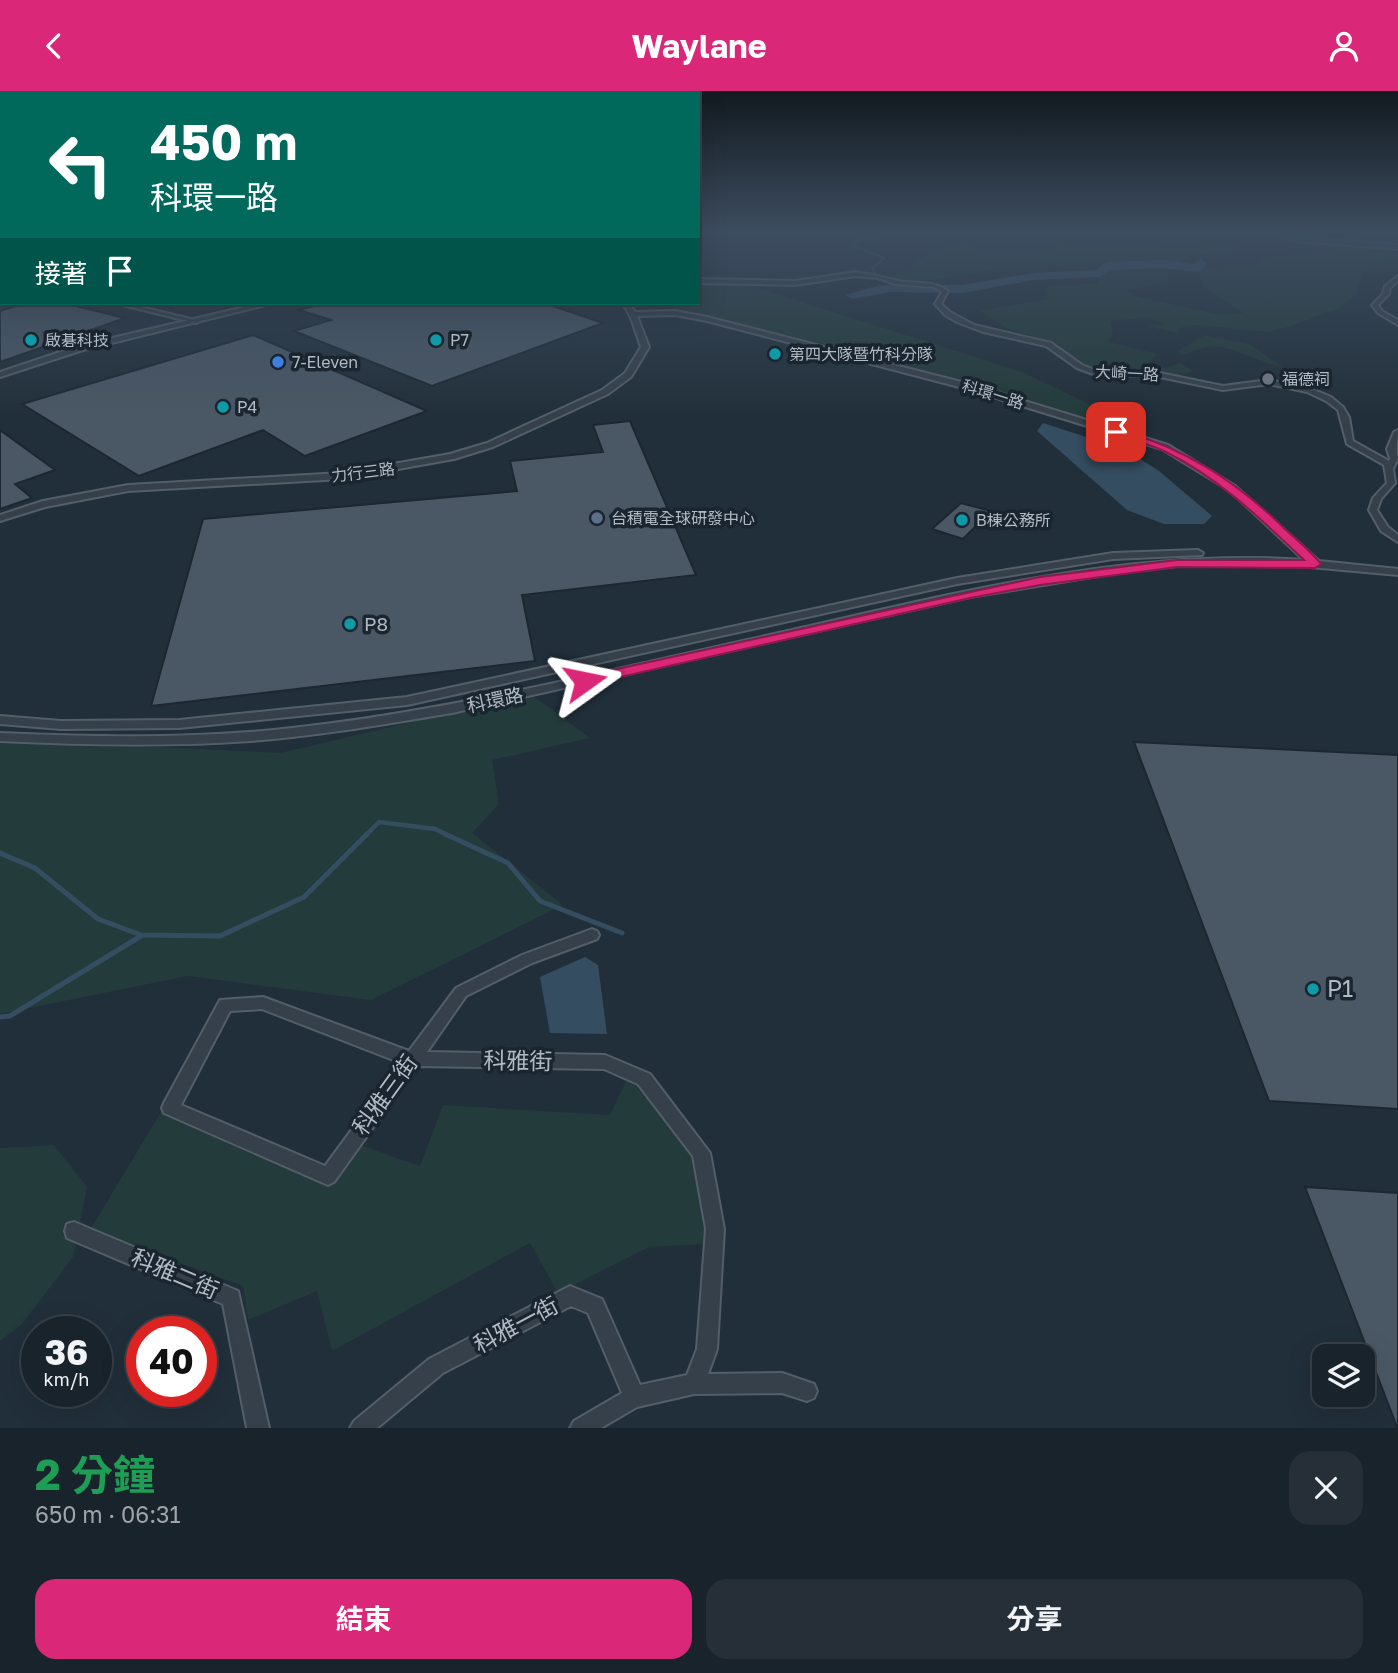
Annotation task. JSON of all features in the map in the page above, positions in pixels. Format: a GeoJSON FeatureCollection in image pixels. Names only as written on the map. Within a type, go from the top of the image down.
{"type":"FeatureCollection","features":[{"type":"Feature","properties":{"kind":"street","name":"大崎一路"},"geometry":{"type":"LineString","coordinates":[[942,293],[938,304],[952,316],[974,327],[1051,344],[1075,366],[1089,371],[1106,374],[1154,374],[1225,388],[1274,383],[1319,395],[1343,410],[1350,442],[1388,464],[1389,469]]}},
{"type":"Feature","properties":{"kind":"street"},"geometry":{"type":"LineString","coordinates":[[1386,293],[1375,305],[1380,312],[1398,323]]}},
{"type":"Feature","properties":{"kind":"street"},"geometry":{"type":"LineString","coordinates":[[126,305],[196,321]]}},
{"type":"Feature","properties":{"kind":"street"},"geometry":{"type":"LineString","coordinates":[[0,375],[80,348],[262,305]]}},
{"type":"Feature","properties":{"kind":"street","name":"科環一路"},"geometry":{"type":"LineString","coordinates":[[631,310],[689,314],[971,387],[1165,447],[1253,504],[1301,559]]}},
{"type":"Feature","properties":{"kind":"street","name":"科環一路"},"geometry":{"type":"LineString","coordinates":[[631,310],[713,324],[960,389],[1159,450],[1198,473],[1241,505],[1291,554]]}},
{"type":"Feature","properties":{"kind":"street","name":"力行三路"},"geometry":{"type":"LineString","coordinates":[[0,518],[43,505],[128,488],[366,474],[471,452],[605,392],[628,375],[645,347],[631,310]]}},
{"type":"Feature","properties":{"kind":"street"},"geometry":{"type":"LineString","coordinates":[[1398,432],[1391,449],[1394,458],[1389,469],[1391,483],[1377,498],[1373,510],[1384,529],[1398,538]]}},
{"type":"Feature","properties":{"kind":"street","name":"科環路"},"geometry":{"type":"LineString","coordinates":[[0,720],[61,725],[179,724],[394,702],[654,649],[957,581],[1114,556],[1291,554],[1315,564],[1398,572]]}},
{"type":"Feature","properties":{"kind":"street","name":"科環路"},"geometry":{"type":"LineString","coordinates":[[0,737],[167,741],[288,733],[452,709],[970,594],[1122,569],[1177,563],[1301,559],[1398,564]]}},
{"type":"Feature","properties":{"kind":"street","name":"科雅三街"},"geometry":{"type":"LineString","coordinates":[[170,1108],[328,1176],[461,992],[527,959],[592,935]]}},
{"type":"Feature","properties":{"kind":"street","name":"科雅街"},"geometry":{"type":"LineString","coordinates":[[170,1108],[225,1005],[263,1003],[410,1059],[605,1062],[644,1079],[701,1153],[715,1229],[707,1349],[694,1384]]}},
{"type":"Feature","properties":{"kind":"street","name":"科雅二街"},"geometry":{"type":"LineString","coordinates":[[74,1231],[232,1298],[258,1428]]}},
{"type":"Feature","properties":{"kind":"street","name":"科雅一街"},"geometry":{"type":"LineString","coordinates":[[360,1428],[436,1366],[570,1296],[595,1306],[635,1397]]}},
{"type":"Feature","properties":{"kind":"street"},"geometry":{"type":"LineString","coordinates":[[582,1428],[635,1397],[694,1384],[782,1383],[807,1391]]}},
{"type":"Feature","properties":{"kind":"green space"},"geometry":{"type":"Polygon","coordinates":[[[700,293],[774,293],[1025,373],[1097,408],[1136,438],[980,386],[655,305],[700,305],[700,293]]]}},
{"type":"Feature","properties":{"kind":"green space"},"geometry":{"type":"Polygon","coordinates":[[[1048,293],[1131,293],[1221,315],[1244,313],[1213,293],[1357,293],[1339,308],[1268,332],[1195,325],[1179,328],[1179,333],[1145,326],[1166,324],[1147,317],[1110,321],[1113,331],[1109,342],[1157,354],[1147,364],[1164,368],[1180,363],[1194,372],[1178,375],[1126,367],[1085,367],[1067,357],[1058,344],[1006,328],[980,311],[1048,299],[1048,293]]]}},
{"type":"Feature","properties":{"kind":"green space"},"geometry":{"type":"Polygon","coordinates":[[[1204,335],[1249,344],[1283,367],[1228,348],[1202,348],[1183,355],[1177,352],[1204,335]]]}},
{"type":"Feature","properties":{"kind":"green space"},"geometry":{"type":"Polygon","coordinates":[[[531,694],[590,738],[492,760],[499,804],[472,833],[563,905],[371,1000],[188,976],[0,1014],[0,739],[280,753],[531,694]]]}},
{"type":"Feature","properties":{"kind":"green space"},"geometry":{"type":"Polygon","coordinates":[[[628,1077],[693,1150],[708,1244],[649,1247],[558,1293],[530,1243],[332,1351],[317,1291],[248,1320],[243,1286],[177,1262],[175,1264],[90,1230],[161,1112],[331,1185],[357,1144],[420,1166],[443,1105],[610,1115],[628,1077]]]}},
{"type":"Feature","properties":{"kind":"green space"},"geometry":{"type":"Polygon","coordinates":[[[54,1145],[87,1187],[73,1257],[28,1316],[21,1316],[21,1325],[0,1341],[0,1148],[54,1145]]]}},
{"type":"Feature","properties":{"kind":"water"},"geometry":{"type":"Polygon","coordinates":[[[1043,423],[1126,450],[1159,471],[1212,516],[1204,524],[1164,524],[1127,510],[1037,431],[1043,423]]]}},
{"type":"Feature","properties":{"kind":"water"},"geometry":{"type":"Polygon","coordinates":[[[585,957],[598,965],[607,1034],[550,1033],[540,977],[585,957]]]}},
{"type":"Feature","properties":{"kind":"building","name":"啟碁科技"},"geometry":{"type":"Polygon","coordinates":[[[20,305],[71,305],[125,318],[0,362],[0,311],[20,305]]]}},
{"type":"Feature","properties":{"kind":"building","name":"P7"},"geometry":{"type":"Polygon","coordinates":[[[318,305],[550,305],[603,323],[432,386],[294,331],[331,320],[299,310],[318,305]]]}},
{"type":"Feature","properties":{"kind":"building","name":"P4"},"geometry":{"type":"Polygon","coordinates":[[[253,335],[427,411],[305,456],[263,430],[139,476],[22,404],[253,335]]]}},
{"type":"Feature","properties":{"kind":"building","name":"P8"},"geometry":{"type":"Polygon","coordinates":[[[630,421],[696,575],[522,595],[535,661],[151,706],[203,519],[517,491],[510,461],[603,452],[593,425],[630,421]]]}},
{"type":"Feature","properties":{"kind":"building"},"geometry":{"type":"Polygon","coordinates":[[[0,430],[55,470],[15,484],[32,498],[0,509],[0,430]]]}},
{"type":"Feature","properties":{"kind":"building","name":"B棟公務所"},"geometry":{"type":"Polygon","coordinates":[[[961,503],[991,511],[963,539],[932,529],[961,503]]]}},
{"type":"Feature","properties":{"kind":"building","name":"P1"},"geometry":{"type":"Polygon","coordinates":[[[1134,742],[1398,755],[1398,1109],[1269,1101],[1134,742]]]}},
{"type":"Feature","properties":{"kind":"building"},"geometry":{"type":"Polygon","coordinates":[[[1305,1187],[1398,1193],[1398,1427],[1375,1370],[1375,1344],[1365,1344],[1305,1187]]]}},
{"type":"Feature","properties":{"kind":"waterway"},"geometry":{"type":"LineString","coordinates":[[852,295],[858,293]]}},
{"type":"Feature","properties":{"kind":"waterway"},"geometry":{"type":"LineString","coordinates":[[0,853],[35,868],[98,919],[141,935],[220,936],[304,897],[379,822],[435,829],[445,834]]}},
{"type":"Feature","properties":{"kind":"waterway"},"geometry":{"type":"LineString","coordinates":[[445,834],[508,863],[540,901],[622,933]]}},
{"type":"Feature","properties":{"kind":"waterway"},"geometry":{"type":"LineString","coordinates":[[445,834],[449,836]]}},
{"type":"Feature","properties":{"kind":"waterway"},"geometry":{"type":"LineString","coordinates":[[0,1017],[10,1016],[141,936]]}},
{"type":"Feature","properties":{"kind":"place","name":"啟碁科技"},"geometry":{"type":"Point","coordinates":[31,340]}},
{"type":"Feature","properties":{"kind":"place","name":"P7"},"geometry":{"type":"Point","coordinates":[436,340]}},
{"type":"Feature","properties":{"kind":"place","name":"第四大隊暨竹科分隊"},"geometry":{"type":"Point","coordinates":[775,354]}},
{"type":"Feature","properties":{"kind":"place","name":"7-Eleven"},"geometry":{"type":"Point","coordinates":[278,362]}},
{"type":"Feature","properties":{"kind":"place","name":"福德祠"},"geometry":{"type":"Point","coordinates":[1268,379]}},
{"type":"Feature","properties":{"kind":"place","name":"P4"},"geometry":{"type":"Point","coordinates":[223,407]}},
{"type":"Feature","properties":{"kind":"place","name":"台積電全球研發中心"},"geometry":{"type":"Point","coordinates":[597,518]}},
{"type":"Feature","properties":{"kind":"place","name":"B棟公務所"},"geometry":{"type":"Point","coordinates":[962,520]}},
{"type":"Feature","properties":{"kind":"place","name":"P8"},"geometry":{"type":"Point","coordinates":[350,624]}},
{"type":"Feature","properties":{"kind":"place","name":"P1"},"geometry":{"type":"Point","coordinates":[1313,989]}},
{"type":"Feature","properties":{"kind":"route"},"geometry":{"type":"LineString","coordinates":[[585,681],[970,594],[1040,581],[1177,563],[1315,564],[1253,504],[1210,472],[1165,447],[1116,432]]}}]}
